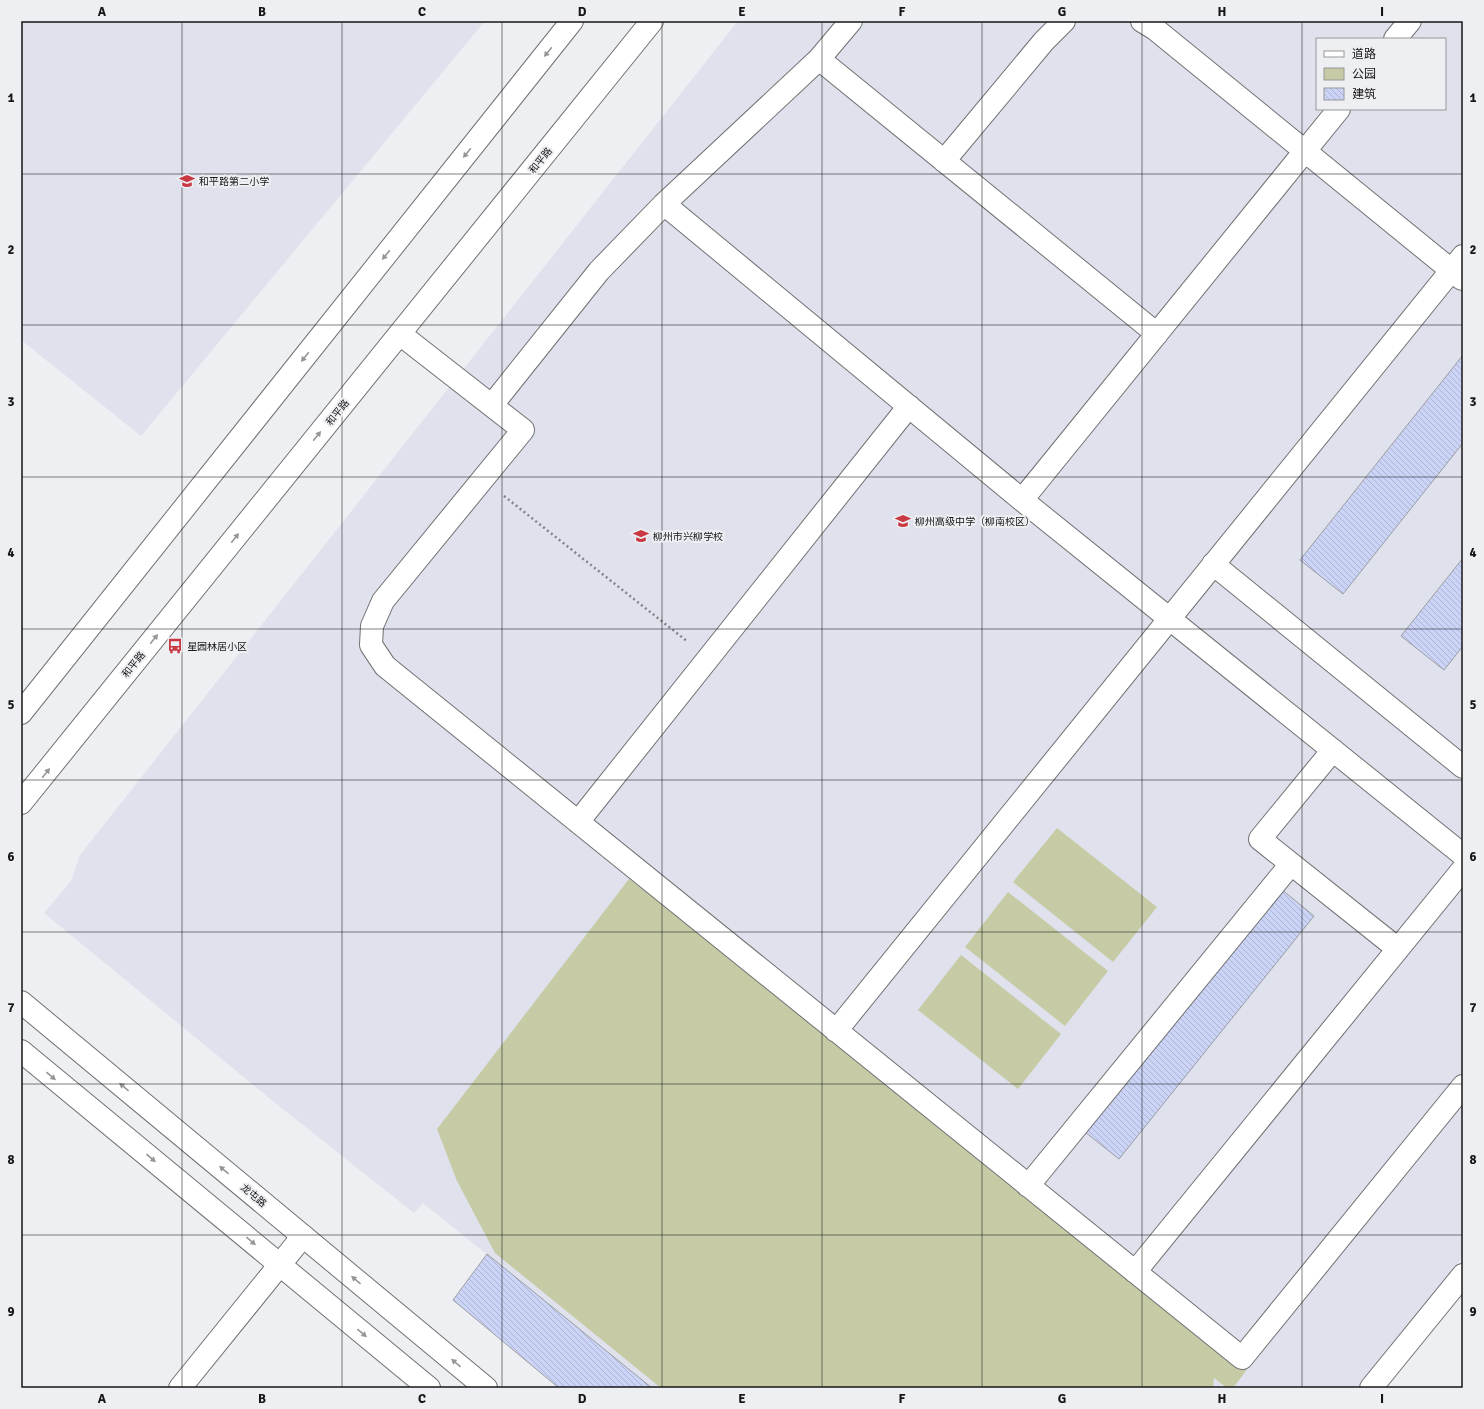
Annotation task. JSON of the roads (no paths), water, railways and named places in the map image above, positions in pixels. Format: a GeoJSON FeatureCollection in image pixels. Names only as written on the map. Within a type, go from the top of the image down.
{"type":"FeatureCollection","features":[{"type":"Feature","properties":{"kind":"main road"},"geometry":{"type":"LineString","coordinates":[[21,713],[572,21]]}},
{"type":"Feature","properties":{"kind":"main road","name":"和平路"},"geometry":{"type":"LineString","coordinates":[[21,803],[652,21]]}},
{"type":"Feature","properties":{"kind":"main road"},"geometry":{"type":"LineString","coordinates":[[492,406],[599,272],[664,204],[819,59],[851,21]]}},
{"type":"Feature","properties":{"kind":"main road"},"geometry":{"type":"LineString","coordinates":[[944,161],[1044,41],[1064,21]]}},
{"type":"Feature","properties":{"kind":"main road"},"geometry":{"type":"LineString","coordinates":[[836,1030],[1213,564],[1459,269],[1304,151],[1154,29],[1142,21]]}},
{"type":"Feature","properties":{"kind":"main road"},"geometry":{"type":"LineString","coordinates":[[1396,38],[1410,21]]}},
{"type":"Feature","properties":{"kind":"main road"},"geometry":{"type":"LineString","coordinates":[[819,59],[1157,334]]}},
{"type":"Feature","properties":{"kind":"main road"},"geometry":{"type":"LineString","coordinates":[[1022,500],[1338,110]]}},
{"type":"Feature","properties":{"kind":"main road"},"geometry":{"type":"LineString","coordinates":[[664,204],[1022,500],[1463,855]]}},
{"type":"Feature","properties":{"kind":"main road"},"geometry":{"type":"LineString","coordinates":[[400,334],[523,430],[383,601],[372,626],[371,645],[385,666],[1242,1358],[1463,1086]]}},
{"type":"Feature","properties":{"kind":"main road"},"geometry":{"type":"LineString","coordinates":[[578,822],[909,406]]}},
{"type":"Feature","properties":{"kind":"main road"},"geometry":{"type":"LineString","coordinates":[[1213,564],[1463,767]]}},
{"type":"Feature","properties":{"kind":"main road"},"geometry":{"type":"LineString","coordinates":[[1332,750],[1260,839],[1398,949]]}},
{"type":"Feature","properties":{"kind":"main road"},"geometry":{"type":"LineString","coordinates":[[1028,1186],[1291,864]]}},
{"type":"Feature","properties":{"kind":"main road"},"geometry":{"type":"LineString","coordinates":[[1135,1272],[1463,869]]}},
{"type":"Feature","properties":{"kind":"main road","name":"龙屯路"},"geometry":{"type":"LineString","coordinates":[[21,1002],[486,1388]]}},
{"type":"Feature","properties":{"kind":"main road"},"geometry":{"type":"LineString","coordinates":[[21,1051],[429,1388]]}},
{"type":"Feature","properties":{"kind":"main road"},"geometry":{"type":"LineString","coordinates":[[180,1388],[303,1236]]}},
{"type":"Feature","properties":{"kind":"main road"},"geometry":{"type":"LineString","coordinates":[[1371,1388],[1463,1275]]}},
{"type":"Feature","properties":{"kind":"place","name":"和平路第二小学"},"geometry":{"type":"Point","coordinates":[187,181]}},
{"type":"Feature","properties":{"kind":"place","name":"柳州高级中学（柳南校区）"},"geometry":{"type":"Point","coordinates":[903,521]}},
{"type":"Feature","properties":{"kind":"place","name":"柳州市兴柳学校"},"geometry":{"type":"Point","coordinates":[641,536]}},
{"type":"Feature","properties":{"kind":"place","name":"星园林居小区"},"geometry":{"type":"Point","coordinates":[175,646]}}]}
